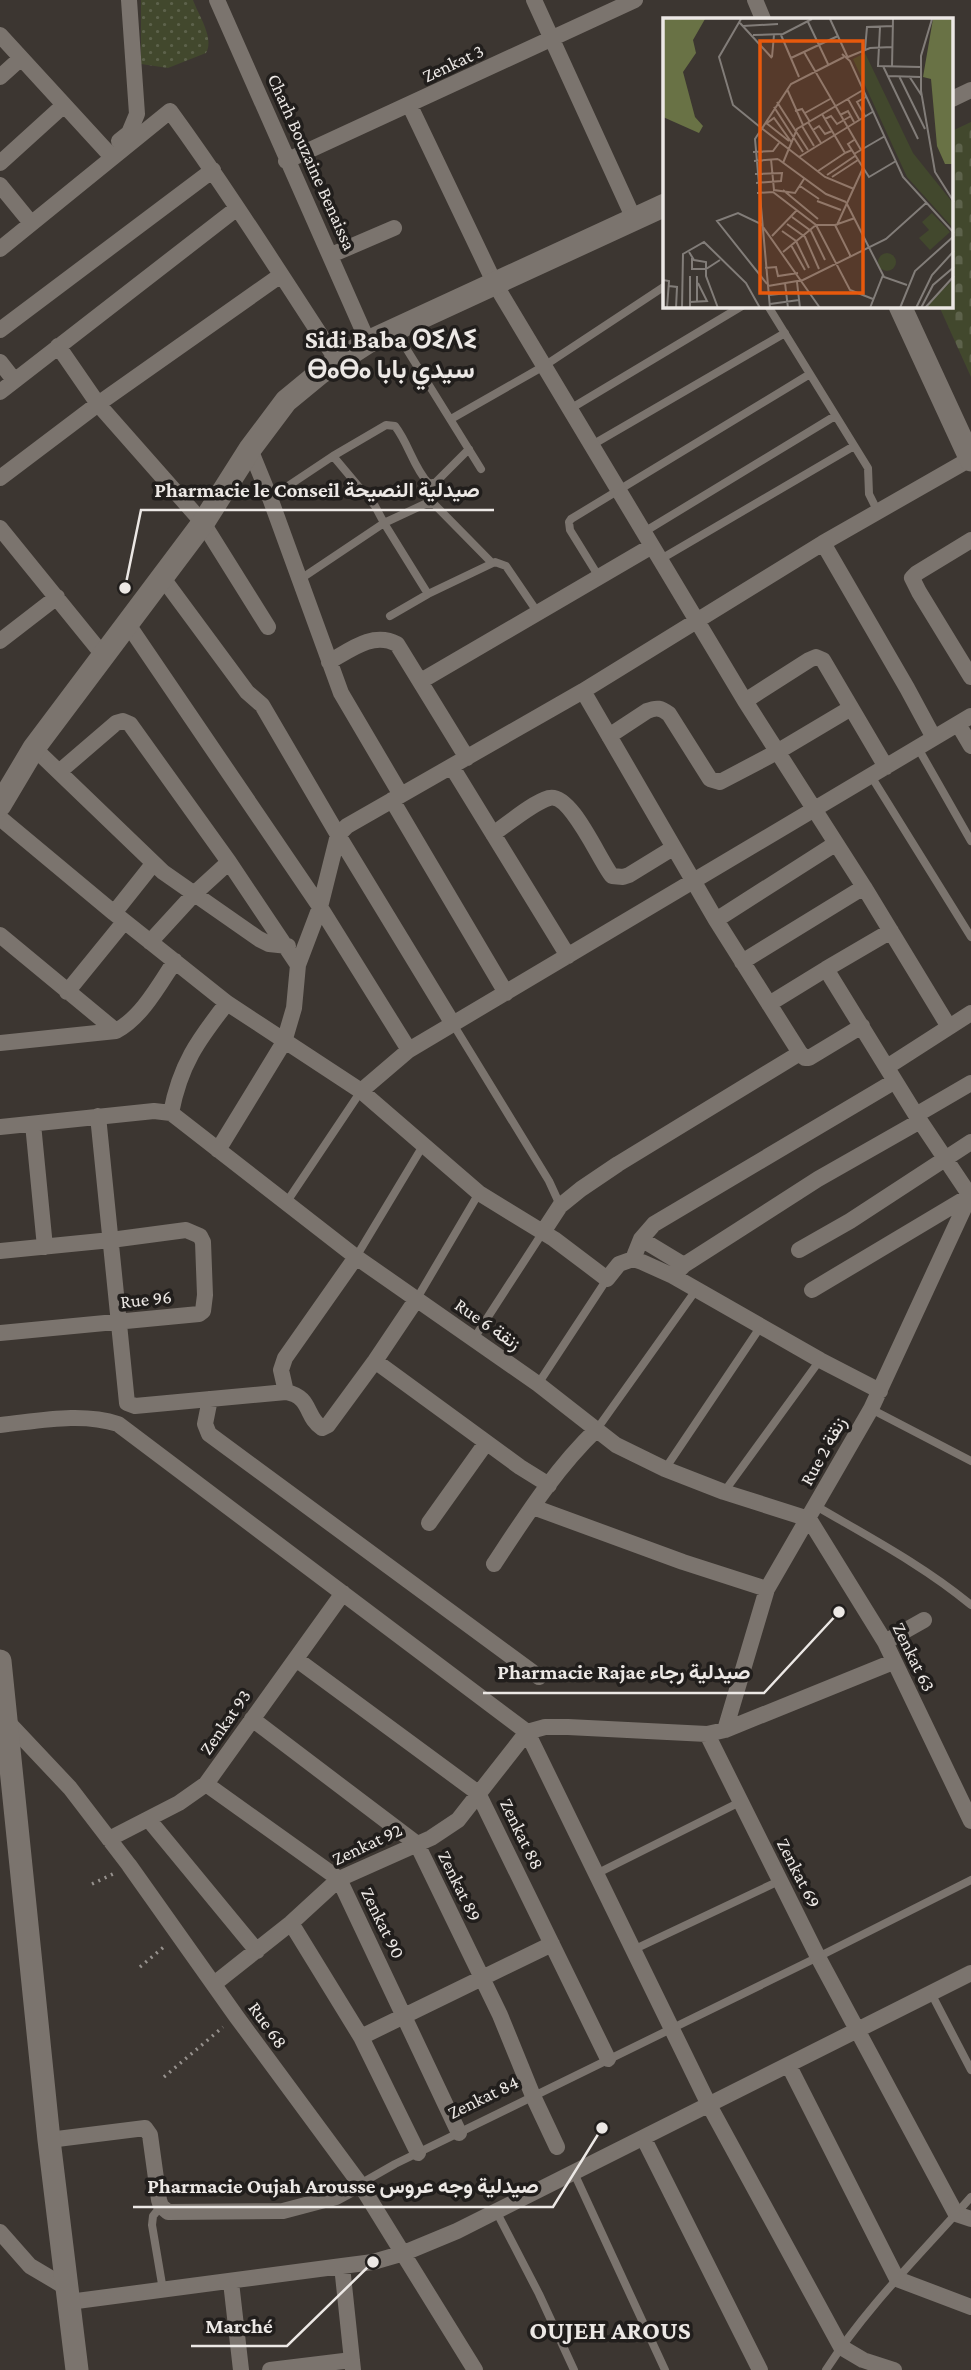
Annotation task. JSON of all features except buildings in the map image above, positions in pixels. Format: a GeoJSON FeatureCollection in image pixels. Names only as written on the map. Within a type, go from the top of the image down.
{"type":"FeatureCollection","features":[{"type":"Feature","properties":{"kind":"street"},"geometry":{"type":"LineString","coordinates":[[0,248],[109,154],[129,133],[137,114],[129,0]]}},
{"type":"Feature","properties":{"kind":"street","name":"Charh Bouzaine Benaissa"},"geometry":{"type":"LineString","coordinates":[[217,0],[368,342]]}},
{"type":"Feature","properties":{"kind":"street"},"geometry":{"type":"LineString","coordinates":[[534,0],[634,219]]}},
{"type":"Feature","properties":{"kind":"street","name":"Zenkat 3"},"geometry":{"type":"LineString","coordinates":[[286,161],[635,0]]}},
{"type":"Feature","properties":{"kind":"street"},"geometry":{"type":"LineString","coordinates":[[755,0],[763,18]]}},
{"type":"Feature","properties":{"kind":"street"},"geometry":{"type":"LineString","coordinates":[[0,35],[109,154]]}},
{"type":"Feature","properties":{"kind":"street"},"geometry":{"type":"LineString","coordinates":[[0,77],[20,59]]}},
{"type":"Feature","properties":{"kind":"street"},"geometry":{"type":"LineString","coordinates":[[954,98],[971,90]]}},
{"type":"Feature","properties":{"kind":"street"},"geometry":{"type":"LineString","coordinates":[[0,163],[64,104]]}},
{"type":"Feature","properties":{"kind":"street"},"geometry":{"type":"LineString","coordinates":[[410,106],[495,284],[745,701],[864,887],[949,1027]]}},
{"type":"Feature","properties":{"kind":"street"},"geometry":{"type":"LineString","coordinates":[[109,154],[170,111],[213,170],[338,362]]}},
{"type":"Feature","properties":{"kind":"street"},"geometry":{"type":"LineString","coordinates":[[0,330],[213,170]]}},
{"type":"Feature","properties":{"kind":"street"},"geometry":{"type":"LineString","coordinates":[[0,185],[31,223]]}},
{"type":"Feature","properties":{"kind":"street"},"geometry":{"type":"LineString","coordinates":[[0,805],[34,748],[203,523],[250,449],[286,401],[320,373],[368,342],[663,206]]}},
{"type":"Feature","properties":{"kind":"street"},"geometry":{"type":"LineString","coordinates":[[0,392],[236,209]]}},
{"type":"Feature","properties":{"kind":"street"},"geometry":{"type":"LineString","coordinates":[[331,255],[394,228]]}},
{"type":"Feature","properties":{"kind":"street"},"geometry":{"type":"LineString","coordinates":[[0,478],[98,404],[281,275]]}},
{"type":"Feature","properties":{"kind":"street"},"geometry":{"type":"LineString","coordinates":[[218,1150],[284,1042],[294,1008],[298,965],[320,907],[338,835],[346,826],[583,691],[823,543],[971,460],[901,308]]}},
{"type":"Feature","properties":{"kind":"street"},"geometry":{"type":"LineString","coordinates":[[58,346],[98,404],[203,523],[268,626]]}},
{"type":"Feature","properties":{"kind":"street"},"geometry":{"type":"LineString","coordinates":[[0,362],[14,380]]}},
{"type":"Feature","properties":{"kind":"street"},"geometry":{"type":"LineString","coordinates":[[250,449],[341,693],[506,993]]}},
{"type":"Feature","properties":{"kind":"street"},"geometry":{"type":"LineString","coordinates":[[0,528],[103,655]]}},
{"type":"Feature","properties":{"kind":"street"},"geometry":{"type":"LineString","coordinates":[[971,540],[912,578],[971,677]]}},
{"type":"Feature","properties":{"kind":"street"},"geometry":{"type":"LineString","coordinates":[[823,543],[934,738]]}},
{"type":"Feature","properties":{"kind":"street"},"geometry":{"type":"LineString","coordinates":[[421,681],[652,546]]}},
{"type":"Feature","properties":{"kind":"street"},"geometry":{"type":"LineString","coordinates":[[162,577],[247,692],[262,705],[453,1024]]}},
{"type":"Feature","properties":{"kind":"street"},"geometry":{"type":"LineString","coordinates":[[0,641],[57,597]]}},
{"type":"Feature","properties":{"kind":"street"},"geometry":{"type":"LineString","coordinates":[[127,623],[320,907],[409,1050]]}},
{"type":"Feature","properties":{"kind":"street"},"geometry":{"type":"LineString","coordinates":[[329,662],[371,639],[389,640],[402,651],[467,758]]}},
{"type":"Feature","properties":{"kind":"street"},"geometry":{"type":"LineString","coordinates":[[745,701],[816,657],[823,660],[886,767]]}},
{"type":"Feature","properties":{"kind":"street"},"geometry":{"type":"LineString","coordinates":[[583,691],[693,882],[800,1053],[809,1058],[862,1026]]}},
{"type":"Feature","properties":{"kind":"street"},"geometry":{"type":"LineString","coordinates":[[608,736],[653,708],[663,709],[714,782],[720,782],[851,708]]}},
{"type":"Feature","properties":{"kind":"street"},"geometry":{"type":"LineString","coordinates":[[361,1091],[409,1050],[964,720],[971,746]]}},
{"type":"Feature","properties":{"kind":"street"},"geometry":{"type":"LineString","coordinates":[[60,772],[116,723],[130,724],[229,862],[298,965]]}},
{"type":"Feature","properties":{"kind":"street"},"geometry":{"type":"LineString","coordinates":[[34,748],[153,864],[258,939],[288,947]]}},
{"type":"Feature","properties":{"kind":"street"},"geometry":{"type":"LineString","coordinates":[[452,767],[568,956]]}},
{"type":"Feature","properties":{"kind":"street"},"geometry":{"type":"LineString","coordinates":[[493,834],[545,799],[557,798],[563,801],[578,820],[612,876],[629,875],[673,848]]}},
{"type":"Feature","properties":{"kind":"street"},"geometry":{"type":"LineString","coordinates":[[0,818],[227,1003],[361,1091],[479,1193],[543,1232],[607,1279],[619,1264],[633,1259],[679,1270],[971,1083]]}},
{"type":"Feature","properties":{"kind":"street"},"geometry":{"type":"LineString","coordinates":[[716,920],[835,844]]}},
{"type":"Feature","properties":{"kind":"street"},"geometry":{"type":"LineString","coordinates":[[150,942],[194,894],[229,862]]}},
{"type":"Feature","properties":{"kind":"street"},"geometry":{"type":"LineString","coordinates":[[67,992],[153,864]]}},
{"type":"Feature","properties":{"kind":"street"},"geometry":{"type":"LineString","coordinates":[[741,962],[864,887]]}},
{"type":"Feature","properties":{"kind":"street"},"geometry":{"type":"LineString","coordinates":[[769,1004],[891,931]]}},
{"type":"Feature","properties":{"kind":"street"},"geometry":{"type":"LineString","coordinates":[[0,935],[116,1031]]}},
{"type":"Feature","properties":{"kind":"street"},"geometry":{"type":"LineString","coordinates":[[0,1043],[116,1031],[127,1026],[174,961]]}},
{"type":"Feature","properties":{"kind":"street"},"geometry":{"type":"LineString","coordinates":[[812,1290],[971,1196],[918,1118],[826,969]]}},
{"type":"Feature","properties":{"kind":"street"},"geometry":{"type":"LineString","coordinates":[[0,1127],[154,1111],[171,1113],[181,1072],[208,1027],[227,1003]]}},
{"type":"Feature","properties":{"kind":"street"},"geometry":{"type":"LineString","coordinates":[[633,1259],[641,1238],[654,1224],[891,1074],[949,1027],[971,1013]]}},
{"type":"Feature","properties":{"kind":"street"},"geometry":{"type":"LineString","coordinates":[[543,1232],[560,1206],[618,1164],[800,1053]]}},
{"type":"Feature","properties":{"kind":"street","name":"Rue 6 زنقة"},"geometry":{"type":"LineString","coordinates":[[171,1113],[356,1257],[538,1384],[616,1445],[665,1469],[724,1492],[812,1512]]}},
{"type":"Feature","properties":{"kind":"street"},"geometry":{"type":"LineString","coordinates":[[98,1116],[127,1403],[135,1406],[286,1392],[297,1394],[306,1403],[317,1425],[323,1427],[328,1425],[375,1361],[416,1300]]}},
{"type":"Feature","properties":{"kind":"street"},"geometry":{"type":"LineString","coordinates":[[33,1124],[45,1247]]}},
{"type":"Feature","properties":{"kind":"street"},"geometry":{"type":"LineString","coordinates":[[799,1250],[850,1221],[971,1142]]}},
{"type":"Feature","properties":{"kind":"street","name":"Rue 2 زنقة"},"geometry":{"type":"LineString","coordinates":[[725,1730],[767,1589],[871,1409],[971,1196]]}},
{"type":"Feature","properties":{"kind":"street","name":"Rue 96"},"geometry":{"type":"LineString","coordinates":[[0,1333],[120,1323],[199,1314],[203,1311],[203,1242],[200,1236],[186,1230],[111,1240]]}},
{"type":"Feature","properties":{"kind":"street"},"geometry":{"type":"LineString","coordinates":[[641,1238],[679,1270],[696,1290],[880,1391]]}},
{"type":"Feature","properties":{"kind":"street"},"geometry":{"type":"LineString","coordinates":[[0,1251],[111,1240]]}},
{"type":"Feature","properties":{"kind":"street"},"geometry":{"type":"LineString","coordinates":[[286,1392],[281,1370],[285,1358],[356,1257]]}},
{"type":"Feature","properties":{"kind":"street"},"geometry":{"type":"LineString","coordinates":[[375,1361],[486,1443],[549,1485]]}},
{"type":"Feature","properties":{"kind":"street"},"geometry":{"type":"LineString","coordinates":[[210,1399],[205,1424],[209,1434],[539,1677]]}},
{"type":"Feature","properties":{"kind":"street"},"geometry":{"type":"LineString","coordinates":[[0,1425],[78,1418],[103,1419],[118,1424],[527,1732],[709,2105],[841,2347],[863,2360],[894,2370]]}},
{"type":"Feature","properties":{"kind":"street"},"geometry":{"type":"LineString","coordinates":[[494,1564],[549,1485],[597,1429]]}},
{"type":"Feature","properties":{"kind":"street"},"geometry":{"type":"LineString","coordinates":[[429,1523],[486,1443]]}},
{"type":"Feature","properties":{"kind":"street"},"geometry":{"type":"LineString","coordinates":[[533,1507],[683,1562],[767,1589]]}},
{"type":"Feature","properties":{"kind":"street","name":"Zenkat 63"},"geometry":{"type":"LineString","coordinates":[[812,1512],[885,1642],[971,1821]]}},
{"type":"Feature","properties":{"kind":"street","name":"Zenkat 93"},"geometry":{"type":"LineString","coordinates":[[108,1839],[149,1820],[206,1784],[343,1593]]}},
{"type":"Feature","properties":{"kind":"street"},"geometry":{"type":"LineString","coordinates":[[885,1642],[924,1620]]}},
{"type":"Feature","properties":{"kind":"street","name":"Zenkat 88"},"geometry":{"type":"LineString","coordinates":[[296,1659],[478,1793],[608,2059]]}},
{"type":"Feature","properties":{"kind":"street"},"geometry":{"type":"LineString","coordinates":[[0,1661],[3,1717],[77,2370]]}},
{"type":"Feature","properties":{"kind":"street"},"geometry":{"type":"LineString","coordinates":[[527,1732],[545,1727],[568,1727],[707,1734],[725,1730],[893,1662]]}},
{"type":"Feature","properties":{"kind":"street","name":"Rue 68"},"geometry":{"type":"LineString","coordinates":[[3,1717],[70,1788],[129,1865],[177,1936],[360,2184],[475,2370]]}},
{"type":"Feature","properties":{"kind":"street","name":"Zenkat 89"},"geometry":{"type":"LineString","coordinates":[[252,1719],[417,1844],[500,2015],[557,2147]]}},
{"type":"Feature","properties":{"kind":"street","name":"Zenkat 92"},"geometry":{"type":"LineString","coordinates":[[214,1984],[291,1923],[339,1879],[452,1825],[527,1732]]}},
{"type":"Feature","properties":{"kind":"street","name":"Zenkat 69"},"geometry":{"type":"LineString","coordinates":[[707,1734],[818,1957],[964,2216]]}},
{"type":"Feature","properties":{"kind":"street","name":"Zenkat 90"},"geometry":{"type":"LineString","coordinates":[[206,1784],[339,1879],[458,2133]]}},
{"type":"Feature","properties":{"kind":"street"},"geometry":{"type":"LineString","coordinates":[[149,1820],[257,1951]]}},
{"type":"Feature","properties":{"kind":"street"},"geometry":{"type":"LineString","coordinates":[[291,1923],[361,2037],[418,2153]]}},
{"type":"Feature","properties":{"kind":"street"},"geometry":{"type":"LineString","coordinates":[[361,2037],[552,1944]]}},
{"type":"Feature","properties":{"kind":"street"},"geometry":{"type":"LineString","coordinates":[[0,2232],[30,2266],[68,2295],[163,2290],[373,2262],[404,2253],[496,2211],[971,1973]]}},
{"type":"Feature","properties":{"kind":"street"},"geometry":{"type":"LineString","coordinates":[[789,2066],[897,2278],[971,2308]]}},
{"type":"Feature","properties":{"kind":"street"},"geometry":{"type":"LineString","coordinates":[[49,2140],[145,2128],[150,2135],[161,2206]]}},
{"type":"Feature","properties":{"kind":"street"},"geometry":{"type":"LineString","coordinates":[[644,2139],[760,2370]]}},
{"type":"Feature","properties":{"kind":"street","name":"Zenkat 84"},"geometry":{"type":"LineString","coordinates":[[161,2206],[168,2212],[283,2211],[336,2197],[360,2184]]}},
{"type":"Feature","properties":{"kind":"street"},"geometry":{"type":"LineString","coordinates":[[270,2370],[353,2365],[342,2266]]}},
{"type":"Feature","properties":{"kind":"street"},"geometry":{"type":"LineString","coordinates":[[232,2282],[241,2370]]}},
{"type":"Feature","properties":{"kind":"lane"},"geometry":{"type":"LineString","coordinates":[[451,419],[544,366],[663,287]]}},
{"type":"Feature","properties":{"kind":"lane"},"geometry":{"type":"LineString","coordinates":[[570,409],[739,308]]}},
{"type":"Feature","properties":{"kind":"lane"},"geometry":{"type":"LineString","coordinates":[[769,308],[868,468],[869,494],[878,512]]}},
{"type":"Feature","properties":{"kind":"lane"},"geometry":{"type":"LineString","coordinates":[[395,329],[481,469]]}},
{"type":"Feature","properties":{"kind":"lane"},"geometry":{"type":"LineString","coordinates":[[592,445],[785,333]]}},
{"type":"Feature","properties":{"kind":"lane"},"geometry":{"type":"LineString","coordinates":[[599,577],[570,530],[569,522],[810,374]]}},
{"type":"Feature","properties":{"kind":"lane"},"geometry":{"type":"LineString","coordinates":[[652,546],[835,416]]}},
{"type":"Feature","properties":{"kind":"lane"},"geometry":{"type":"LineString","coordinates":[[270,498],[386,425],[395,426],[425,480],[433,484],[469,449]]}},
{"type":"Feature","properties":{"kind":"lane"},"geometry":{"type":"LineString","coordinates":[[652,546],[854,446]]}},
{"type":"Feature","properties":{"kind":"lane"},"geometry":{"type":"LineString","coordinates":[[333,456],[375,506],[428,594]]}},
{"type":"Feature","properties":{"kind":"lane"},"geometry":{"type":"LineString","coordinates":[[299,580],[384,523],[425,504],[434,504],[492,562],[506,566],[538,613]]}},
{"type":"Feature","properties":{"kind":"lane"},"geometry":{"type":"LineString","coordinates":[[390,616],[492,562]]}},
{"type":"Feature","properties":{"kind":"lane"},"geometry":{"type":"LineString","coordinates":[[918,748],[971,841]]}},
{"type":"Feature","properties":{"kind":"lane"},"geometry":{"type":"LineString","coordinates":[[871,776],[971,937]]}},
{"type":"Feature","properties":{"kind":"lane"},"geometry":{"type":"LineString","coordinates":[[453,1024],[549,1181],[560,1206]]}},
{"type":"Feature","properties":{"kind":"lane"},"geometry":{"type":"LineString","coordinates":[[286,1203],[361,1091]]}},
{"type":"Feature","properties":{"kind":"lane"},"geometry":{"type":"LineString","coordinates":[[356,1257],[424,1144]]}},
{"type":"Feature","properties":{"kind":"lane"},"geometry":{"type":"LineString","coordinates":[[416,1300],[479,1193]]}},
{"type":"Feature","properties":{"kind":"lane"},"geometry":{"type":"LineString","coordinates":[[473,1340],[543,1232]]}},
{"type":"Feature","properties":{"kind":"lane"},"geometry":{"type":"LineString","coordinates":[[538,1384],[607,1279]]}},
{"type":"Feature","properties":{"kind":"lane"},"geometry":{"type":"LineString","coordinates":[[597,1429],[696,1290]]}},
{"type":"Feature","properties":{"kind":"lane"},"geometry":{"type":"LineString","coordinates":[[665,1469],[761,1326]]}},
{"type":"Feature","properties":{"kind":"lane"},"geometry":{"type":"LineString","coordinates":[[724,1492],[820,1360]]}},
{"type":"Feature","properties":{"kind":"lane"},"geometry":{"type":"LineString","coordinates":[[871,1409],[971,1461]]}},
{"type":"Feature","properties":{"kind":"lane"},"geometry":{"type":"LineString","coordinates":[[812,1512],[909,1561],[948,1586],[971,1605]]}},
{"type":"Feature","properties":{"kind":"lane"},"geometry":{"type":"LineString","coordinates":[[598,1873],[740,1802]]}},
{"type":"Feature","properties":{"kind":"lane","name":"Zenkat 84"},"geometry":{"type":"LineString","coordinates":[[360,2184],[971,1880]]}},
{"type":"Feature","properties":{"kind":"lane"},"geometry":{"type":"LineString","coordinates":[[635,1950],[779,1881]]}},
{"type":"Feature","properties":{"kind":"lane"},"geometry":{"type":"LineString","coordinates":[[931,1993],[971,2070]]}},
{"type":"Feature","properties":{"kind":"lane"},"geometry":{"type":"LineString","coordinates":[[574,2173],[665,2370]]}},
{"type":"Feature","properties":{"kind":"lane"},"geometry":{"type":"LineString","coordinates":[[826,2370],[841,2347],[897,2278],[964,2216],[971,2197]]}},
{"type":"Feature","properties":{"kind":"lane"},"geometry":{"type":"LineString","coordinates":[[161,2206],[153,2216],[152,2225],[163,2290]]}},
{"type":"Feature","properties":{"kind":"lane"},"geometry":{"type":"LineString","coordinates":[[496,2211],[540,2294],[574,2370]]}},
{"type":"Feature","properties":{"kind":"path"},"geometry":{"type":"LineString","coordinates":[[92,1884],[129,1865]]}},
{"type":"Feature","properties":{"kind":"path"},"geometry":{"type":"LineString","coordinates":[[140,1967],[177,1936]]}},
{"type":"Feature","properties":{"kind":"path"},"geometry":{"type":"LineString","coordinates":[[164,2077],[236,2016]]}},
{"type":"Feature","properties":{"kind":"green space"},"geometry":{"type":"Polygon","coordinates":[[[141,0],[193,0],[207,34],[206,53],[168,68],[141,64],[141,0]]]}},
{"type":"Feature","properties":{"kind":"green space"},"geometry":{"type":"Polygon","coordinates":[[[971,122],[971,377],[940,308],[954,308],[954,130],[971,122]]]}},
{"type":"Feature","properties":{"kind":"place","name":"Pharmacie le Conseil صيدلية النصيحة"},"geometry":{"type":"Point","coordinates":[125,588]}},
{"type":"Feature","properties":{"kind":"place","name":"Pharmacie Rajae صيدلية رجاء"},"geometry":{"type":"Point","coordinates":[839,1612]}},
{"type":"Feature","properties":{"kind":"place","name":"Pharmacie Oujah Arousse صيدلية وجه عروس"},"geometry":{"type":"Point","coordinates":[602,2128]}},
{"type":"Feature","properties":{"kind":"place","name":"Marché"},"geometry":{"type":"Point","coordinates":[373,2262]}},
{"type":"Feature","properties":{"kind":"district","name":"Sidi Baba ⵙⵉⴷⵉ ⴱⴰⴱⴰ سيدي بابا"},"geometry":{"type":"Point","coordinates":[391,354]}},
{"type":"Feature","properties":{"kind":"district","name":"OUJEH AROUS"},"geometry":{"type":"Point","coordinates":[610,2330]}}]}
